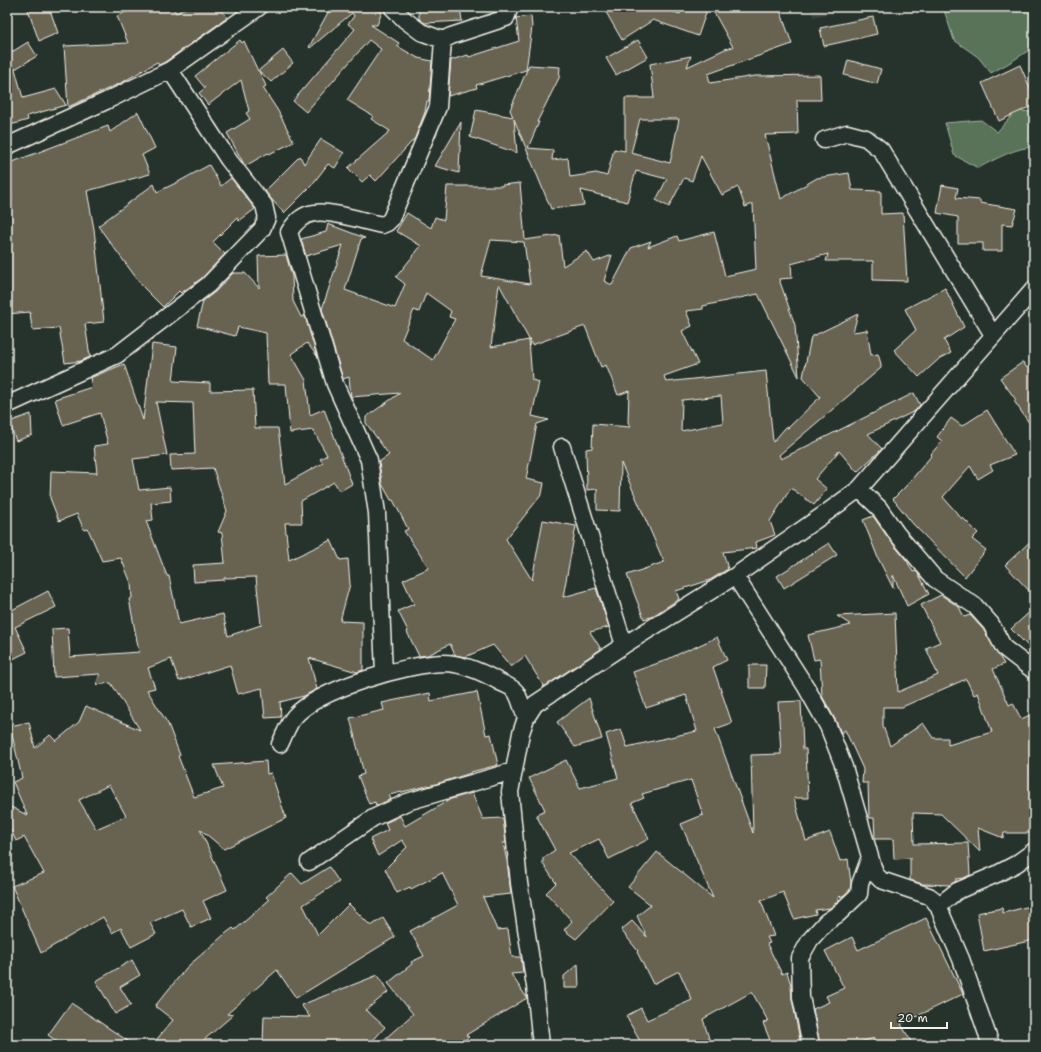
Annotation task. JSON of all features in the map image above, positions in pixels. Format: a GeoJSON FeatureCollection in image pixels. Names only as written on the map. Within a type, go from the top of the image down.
{"type":"FeatureCollection","features":[{"type":"Feature","properties":{"kind":"street"},"geometry":{"type":"LineString","coordinates":[[7,146],[111,99],[170,70],[259,7]]}},
{"type":"Feature","properties":{"kind":"street"},"geometry":{"type":"LineString","coordinates":[[392,7],[405,20],[421,32],[443,40],[506,18],[510,7]]}},
{"type":"Feature","properties":{"kind":"street"},"geometry":{"type":"LineString","coordinates":[[384,673],[377,513],[369,460],[335,384],[289,232],[298,219],[314,212],[382,225],[391,219],[438,107],[443,40]]}},
{"type":"Feature","properties":{"kind":"street"},"geometry":{"type":"LineString","coordinates":[[7,405],[117,355],[208,285],[262,229],[267,218],[264,205],[228,159],[170,70]]}},
{"type":"Feature","properties":{"kind":"street"},"geometry":{"type":"LineString","coordinates":[[824,140],[847,133],[866,138],[881,150],[993,335]]}},
{"type":"Feature","properties":{"kind":"street"},"geometry":{"type":"LineString","coordinates":[[541,1045],[535,986],[517,860],[510,792],[521,733],[526,718],[535,704],[624,645],[735,576],[859,489],[1034,289]]}},
{"type":"Feature","properties":{"kind":"street"},"geometry":{"type":"LineString","coordinates":[[562,447],[624,645]]}},
{"type":"Feature","properties":{"kind":"street"},"geometry":{"type":"LineString","coordinates":[[859,489],[879,508],[897,534],[935,579],[975,606],[991,624],[1004,648],[1034,671]]}},
{"type":"Feature","properties":{"kind":"street"},"geometry":{"type":"LineString","coordinates":[[735,576],[806,687],[828,726],[844,767],[877,878],[929,896],[934,899],[938,906],[961,959],[991,1045]]}},
{"type":"Feature","properties":{"kind":"street"},"geometry":{"type":"LineString","coordinates":[[280,744],[294,718],[306,707],[321,697],[384,673],[418,666],[445,663],[483,673],[516,692],[526,718]]}},
{"type":"Feature","properties":{"kind":"street"},"geometry":{"type":"LineString","coordinates":[[309,862],[373,818],[407,802],[513,771]]}},
{"type":"Feature","properties":{"kind":"street"},"geometry":{"type":"LineString","coordinates":[[938,906],[957,891],[997,874],[1016,864],[1034,851]]}},
{"type":"Feature","properties":{"kind":"street"},"geometry":{"type":"LineString","coordinates":[[811,1045],[801,997],[800,958],[810,940],[826,922],[838,914],[859,894],[860,884],[870,857]]}},
{"type":"Feature","properties":{"kind":"shaded area"},"geometry":{"type":"Polygon","coordinates":[[[811,7],[859,7],[813,17],[811,7]]]}},
{"type":"Feature","properties":{"kind":"green space"},"geometry":{"type":"Polygon","coordinates":[[[943,7],[1028,7],[1034,14],[1034,36],[1031,49],[991,73],[978,57],[954,40],[943,7]]]}},
{"type":"Feature","properties":{"kind":"green space"},"geometry":{"type":"Polygon","coordinates":[[[1016,111],[1034,112],[1034,147],[1020,149],[978,168],[954,155],[945,123],[981,120],[997,132],[1016,111]]]}},
{"type":"Feature","properties":{"kind":"building"},"geometry":{"type":"Polygon","coordinates":[[[27,7],[49,7],[58,33],[39,41],[27,7]]]}},
{"type":"Feature","properties":{"kind":"building"},"geometry":{"type":"Polygon","coordinates":[[[137,7],[173,7],[176,13],[187,7],[220,7],[227,18],[165,62],[159,65],[157,62],[123,82],[68,107],[64,46],[128,43],[117,16],[137,7]]]}},
{"type":"Feature","properties":{"kind":"building"},"geometry":{"type":"Polygon","coordinates":[[[331,7],[369,7],[382,12],[377,25],[371,25],[399,43],[397,46],[418,58],[432,61],[429,101],[427,101],[425,112],[415,138],[376,181],[370,175],[362,182],[348,168],[390,131],[371,119],[373,116],[347,100],[381,49],[369,40],[306,112],[293,101],[355,29],[348,24],[354,16],[352,13],[310,48],[309,47],[331,7]]]}},
{"type":"Feature","properties":{"kind":"building"},"geometry":{"type":"Polygon","coordinates":[[[419,7],[460,7],[462,21],[425,23],[419,19],[419,7]]]}},
{"type":"Feature","properties":{"kind":"building"},"geometry":{"type":"Polygon","coordinates":[[[603,7],[672,7],[668,10],[680,14],[682,7],[708,7],[698,36],[653,20],[622,40],[603,7]]]}},
{"type":"Feature","properties":{"kind":"building"},"geometry":{"type":"Polygon","coordinates":[[[711,7],[779,7],[792,44],[708,74],[710,83],[755,76],[820,75],[821,100],[797,100],[798,134],[765,135],[781,199],[817,178],[849,173],[852,190],[881,191],[881,214],[903,213],[907,281],[873,280],[873,261],[826,261],[828,254],[791,264],[792,278],[779,279],[795,325],[799,377],[758,294],[703,306],[703,309],[686,311],[692,326],[682,331],[698,364],[664,376],[666,382],[766,371],[773,442],[786,427],[788,428],[820,397],[803,377],[811,337],[858,314],[853,332],[867,330],[871,355],[878,354],[881,368],[779,455],[781,459],[914,393],[920,405],[915,411],[868,434],[882,449],[857,472],[839,451],[815,479],[827,489],[814,505],[791,488],[770,521],[775,535],[756,542],[757,548],[723,552],[728,569],[710,580],[676,591],[679,599],[651,617],[644,619],[627,575],[664,562],[621,463],[620,511],[597,510],[597,489],[587,490],[586,449],[592,448],[593,424],[630,427],[628,422],[629,391],[618,395],[606,365],[601,367],[585,326],[532,345],[499,284],[491,347],[529,340],[532,380],[539,382],[532,416],[549,420],[537,424],[526,479],[544,483],[542,494],[506,539],[532,580],[543,520],[576,526],[563,597],[596,588],[609,627],[590,632],[601,649],[544,687],[525,656],[511,667],[493,645],[465,657],[455,655],[450,644],[428,655],[419,656],[398,611],[414,604],[403,580],[429,568],[404,531],[408,529],[393,500],[391,500],[382,484],[379,462],[389,455],[366,423],[366,417],[400,393],[351,397],[349,377],[343,379],[322,309],[343,245],[306,256],[301,239],[326,232],[328,224],[365,238],[361,239],[345,290],[395,308],[405,284],[396,277],[421,246],[396,231],[407,213],[431,228],[435,217],[444,220],[447,186],[502,186],[520,183],[525,240],[559,235],[563,266],[587,251],[594,262],[612,255],[604,281],[612,285],[631,248],[651,241],[648,247],[677,236],[679,241],[714,232],[725,276],[756,269],[753,204],[745,207],[738,187],[722,195],[701,156],[692,181],[684,178],[669,207],[656,200],[667,179],[636,171],[627,202],[581,190],[584,205],[551,209],[514,119],[517,153],[470,137],[476,110],[513,117],[510,110],[529,65],[560,67],[559,78],[537,122],[539,122],[528,148],[553,150],[552,160],[568,158],[570,177],[596,173],[607,176],[614,149],[625,151],[625,98],[654,98],[650,64],[691,56],[687,67],[725,49],[733,47],[711,7]],[[640,119],[631,153],[670,163],[679,119],[640,119]],[[491,240],[481,276],[530,284],[524,242],[491,240]],[[426,293],[419,312],[414,310],[402,339],[433,360],[455,319],[449,317],[451,311],[426,293]],[[721,396],[682,400],[681,431],[723,423],[721,396]]]}},
{"type":"Feature","properties":{"kind":"building"},"geometry":{"type":"Polygon","coordinates":[[[531,16],[532,27],[526,70],[476,85],[477,88],[448,96],[451,60],[468,55],[469,57],[519,41],[516,18],[531,16]]]}},
{"type":"Feature","properties":{"kind":"building"},"geometry":{"type":"Polygon","coordinates":[[[873,17],[877,34],[824,46],[820,28],[873,17]]]}},
{"type":"Feature","properties":{"kind":"building"},"geometry":{"type":"Polygon","coordinates":[[[240,40],[242,43],[244,41],[258,71],[283,50],[293,63],[271,82],[259,71],[266,86],[263,88],[278,111],[294,142],[269,154],[268,153],[245,166],[227,133],[250,119],[246,113],[249,111],[241,80],[208,105],[199,93],[205,88],[195,76],[240,40]]]}},
{"type":"Feature","properties":{"kind":"building"},"geometry":{"type":"Polygon","coordinates":[[[638,40],[648,57],[616,75],[606,58],[638,40]]]}},
{"type":"Feature","properties":{"kind":"building"},"geometry":{"type":"Polygon","coordinates":[[[28,42],[37,56],[15,69],[23,98],[56,89],[66,105],[27,116],[28,120],[7,126],[7,55],[28,42]]]}},
{"type":"Feature","properties":{"kind":"building"},"geometry":{"type":"Polygon","coordinates":[[[848,60],[881,69],[877,84],[844,75],[848,60]]]}},
{"type":"Feature","properties":{"kind":"building"},"geometry":{"type":"Polygon","coordinates":[[[1020,65],[1034,97],[1034,105],[999,121],[982,83],[1020,65]]]}},
{"type":"Feature","properties":{"kind":"building"},"geometry":{"type":"Polygon","coordinates":[[[138,112],[155,148],[142,155],[150,174],[87,191],[94,229],[104,322],[85,324],[90,357],[81,361],[65,363],[59,328],[32,330],[30,312],[7,314],[7,199],[12,197],[7,164],[108,126],[110,132],[138,112]]]}},
{"type":"Feature","properties":{"kind":"building"},"geometry":{"type":"Polygon","coordinates":[[[461,122],[459,173],[435,166],[461,122]]]}},
{"type":"Feature","properties":{"kind":"building"},"geometry":{"type":"Polygon","coordinates":[[[321,139],[344,153],[335,168],[328,164],[311,186],[284,213],[265,191],[300,156],[304,164],[321,139]]]}},
{"type":"Feature","properties":{"kind":"building"},"geometry":{"type":"Polygon","coordinates":[[[209,165],[221,186],[231,178],[255,209],[239,221],[237,218],[213,242],[225,254],[202,278],[181,293],[179,291],[163,307],[143,287],[98,226],[154,184],[157,192],[209,165]]]}},
{"type":"Feature","properties":{"kind":"building"},"geometry":{"type":"Polygon","coordinates":[[[942,185],[958,188],[956,198],[980,200],[980,203],[1017,209],[1012,225],[1002,224],[1002,251],[983,251],[983,243],[958,243],[958,217],[937,213],[942,185]]]}},
{"type":"Feature","properties":{"kind":"building"},"geometry":{"type":"Polygon","coordinates":[[[286,255],[292,276],[293,301],[301,317],[305,316],[317,356],[307,343],[291,354],[306,380],[310,415],[324,409],[352,484],[340,491],[334,482],[301,501],[302,523],[285,523],[289,560],[331,540],[340,560],[348,559],[350,584],[340,621],[363,622],[363,670],[357,672],[309,658],[317,689],[304,696],[280,702],[281,717],[265,718],[262,688],[238,694],[230,665],[179,681],[171,659],[148,668],[155,688],[147,690],[168,724],[180,755],[178,756],[194,797],[223,788],[214,765],[266,761],[267,774],[271,773],[286,818],[224,849],[200,829],[227,890],[203,901],[211,918],[191,927],[182,909],[150,923],[156,934],[131,947],[121,928],[112,933],[103,917],[41,953],[12,886],[44,873],[24,837],[16,841],[7,822],[7,805],[27,815],[13,782],[22,778],[10,726],[29,722],[35,748],[50,735],[56,741],[79,722],[86,706],[140,730],[111,683],[96,685],[100,674],[54,677],[52,629],[68,628],[70,657],[139,652],[129,599],[132,598],[131,583],[121,558],[102,561],[88,529],[84,530],[77,514],[59,521],[50,498],[51,471],[97,473],[94,446],[108,444],[100,413],[63,425],[55,399],[92,387],[90,378],[124,364],[143,420],[152,344],[177,347],[173,381],[210,383],[210,391],[253,390],[255,428],[278,428],[285,484],[323,463],[320,459],[327,455],[313,430],[290,433],[286,384],[268,384],[266,333],[238,327],[235,336],[197,326],[203,301],[215,292],[233,273],[245,273],[259,288],[258,256],[286,255]],[[156,402],[167,455],[133,459],[139,490],[170,487],[171,501],[151,503],[153,520],[146,521],[167,576],[169,576],[179,624],[223,614],[228,636],[261,625],[256,577],[224,578],[224,580],[194,582],[193,565],[225,563],[222,533],[218,532],[227,511],[213,468],[171,470],[170,455],[195,454],[193,403],[156,402]],[[109,785],[79,800],[96,829],[126,816],[109,785]]]}},
{"type":"Feature","properties":{"kind":"building"},"geometry":{"type":"Polygon","coordinates":[[[945,288],[964,327],[944,340],[951,353],[939,359],[919,377],[894,350],[916,330],[905,309],[945,288]]]}},
{"type":"Feature","properties":{"kind":"building"},"geometry":{"type":"Polygon","coordinates":[[[1023,362],[1027,368],[1034,363],[1034,430],[1014,401],[1016,400],[1000,378],[1023,362]]]}},
{"type":"Feature","properties":{"kind":"building"},"geometry":{"type":"Polygon","coordinates":[[[987,410],[1015,455],[990,465],[993,470],[978,479],[970,466],[943,497],[962,519],[963,518],[978,533],[972,539],[986,550],[965,577],[913,524],[893,499],[932,455],[931,454],[942,441],[937,437],[951,418],[962,426],[987,410]]]}},
{"type":"Feature","properties":{"kind":"building"},"geometry":{"type":"Polygon","coordinates":[[[31,414],[32,435],[16,441],[9,422],[31,414]]]}},
{"type":"Feature","properties":{"kind":"building"},"geometry":{"type":"Polygon","coordinates":[[[873,516],[907,561],[913,572],[916,571],[919,575],[929,594],[907,606],[893,575],[893,588],[878,558],[863,520],[873,516]]]}},
{"type":"Feature","properties":{"kind":"building"},"geometry":{"type":"Polygon","coordinates":[[[1034,538],[1034,596],[1005,565],[1034,538]]]}},
{"type":"Feature","properties":{"kind":"building"},"geometry":{"type":"Polygon","coordinates":[[[829,543],[837,555],[784,588],[777,576],[829,543]]]}},
{"type":"Feature","properties":{"kind":"building"},"geometry":{"type":"Polygon","coordinates":[[[48,591],[56,607],[15,627],[27,652],[7,662],[7,609],[8,612],[48,591]]]}},
{"type":"Feature","properties":{"kind":"building"},"geometry":{"type":"Polygon","coordinates":[[[941,595],[959,607],[964,617],[970,615],[983,629],[1004,664],[993,669],[1009,705],[1013,703],[1021,719],[1030,715],[1034,723],[1034,742],[1030,744],[1032,795],[1034,795],[1034,833],[1004,833],[1003,838],[978,828],[980,852],[941,814],[913,813],[914,844],[968,843],[970,875],[964,878],[956,879],[956,881],[950,885],[922,884],[910,880],[910,858],[894,859],[893,839],[875,839],[874,818],[869,818],[868,783],[862,783],[863,769],[845,730],[841,733],[822,696],[820,659],[814,660],[808,635],[851,625],[837,616],[895,613],[898,692],[938,675],[926,648],[940,642],[921,605],[941,595]],[[966,679],[902,707],[883,707],[883,726],[890,746],[923,723],[933,738],[948,738],[948,745],[992,732],[978,693],[974,695],[966,679]]]}},
{"type":"Feature","properties":{"kind":"building"},"geometry":{"type":"Polygon","coordinates":[[[1034,608],[1034,652],[1011,629],[1034,608]]]}},
{"type":"Feature","properties":{"kind":"building"},"geometry":{"type":"Polygon","coordinates":[[[717,637],[727,660],[713,667],[732,723],[715,729],[753,833],[751,755],[781,754],[778,702],[801,701],[803,749],[806,749],[808,798],[794,798],[806,841],[830,832],[840,861],[848,859],[851,883],[850,890],[843,896],[838,897],[838,901],[830,908],[815,910],[816,914],[794,919],[783,892],[761,901],[774,936],[767,937],[770,943],[767,944],[782,974],[787,972],[791,985],[792,999],[801,1045],[772,1045],[763,1023],[768,1021],[752,992],[703,1019],[711,1045],[642,1045],[626,1016],[641,1008],[647,1020],[692,1000],[679,971],[653,984],[637,952],[638,951],[621,930],[632,921],[647,937],[637,916],[651,905],[628,887],[657,852],[713,898],[681,824],[703,815],[691,780],[642,794],[644,798],[632,803],[649,839],[609,859],[599,839],[569,853],[613,901],[576,939],[564,930],[572,921],[546,893],[556,883],[543,864],[543,858],[555,850],[536,815],[545,810],[529,778],[566,760],[580,788],[618,778],[606,734],[621,729],[627,747],[697,731],[686,695],[646,708],[633,672],[664,661],[717,637]]]}},
{"type":"Feature","properties":{"kind":"building"},"geometry":{"type":"Polygon","coordinates":[[[749,665],[766,665],[765,688],[749,688],[749,665]]]}},
{"type":"Feature","properties":{"kind":"building"},"geometry":{"type":"Polygon","coordinates":[[[477,692],[486,735],[491,734],[498,765],[471,772],[436,784],[389,795],[391,799],[376,806],[375,802],[369,804],[358,776],[364,774],[350,718],[384,710],[382,703],[430,693],[431,701],[477,692]]]}},
{"type":"Feature","properties":{"kind":"building"},"geometry":{"type":"Polygon","coordinates":[[[589,698],[602,739],[575,747],[557,722],[589,698]]]}},
{"type":"Feature","properties":{"kind":"building"},"geometry":{"type":"Polygon","coordinates":[[[472,793],[483,819],[503,818],[506,843],[503,843],[511,894],[483,897],[497,930],[508,929],[512,957],[521,957],[523,973],[511,974],[527,998],[466,1035],[469,1037],[458,1045],[378,1045],[413,1014],[388,983],[412,964],[411,962],[424,956],[410,931],[458,905],[442,873],[411,889],[410,887],[397,893],[385,869],[407,847],[402,840],[378,856],[370,839],[388,830],[385,823],[400,816],[405,826],[451,799],[472,793]]]}},
{"type":"Feature","properties":{"kind":"building"},"geometry":{"type":"Polygon","coordinates":[[[329,867],[339,882],[303,905],[318,935],[349,904],[371,926],[383,918],[395,937],[296,998],[277,970],[227,1014],[233,1015],[198,1045],[152,1045],[173,1020],[155,1006],[187,967],[225,934],[233,928],[235,930],[269,900],[266,897],[292,873],[302,884],[329,867]]]}},
{"type":"Feature","properties":{"kind":"building"},"geometry":{"type":"Polygon","coordinates":[[[1034,905],[1034,940],[984,951],[977,913],[1002,908],[1003,913],[1034,905]]]}},
{"type":"Feature","properties":{"kind":"building"},"geometry":{"type":"Polygon","coordinates":[[[926,918],[963,994],[901,1024],[913,1045],[874,1045],[874,1038],[851,1045],[820,1045],[813,1009],[829,1002],[826,996],[844,988],[825,951],[852,937],[858,950],[926,918]]]}},
{"type":"Feature","properties":{"kind":"building"},"geometry":{"type":"Polygon","coordinates":[[[132,960],[140,975],[120,987],[131,1005],[115,1014],[96,981],[132,960]]]}},
{"type":"Feature","properties":{"kind":"building"},"geometry":{"type":"Polygon","coordinates":[[[578,964],[579,988],[564,988],[564,976],[578,964]]]}},
{"type":"Feature","properties":{"kind":"building"},"geometry":{"type":"Polygon","coordinates":[[[378,975],[388,992],[366,1010],[385,1027],[369,1045],[322,1045],[322,1043],[263,1042],[264,1016],[310,1017],[301,1005],[378,975]]]}},
{"type":"Feature","properties":{"kind":"building"},"geometry":{"type":"Polygon","coordinates":[[[71,1003],[134,1045],[62,1045],[48,1035],[71,1003]]]}}]}
